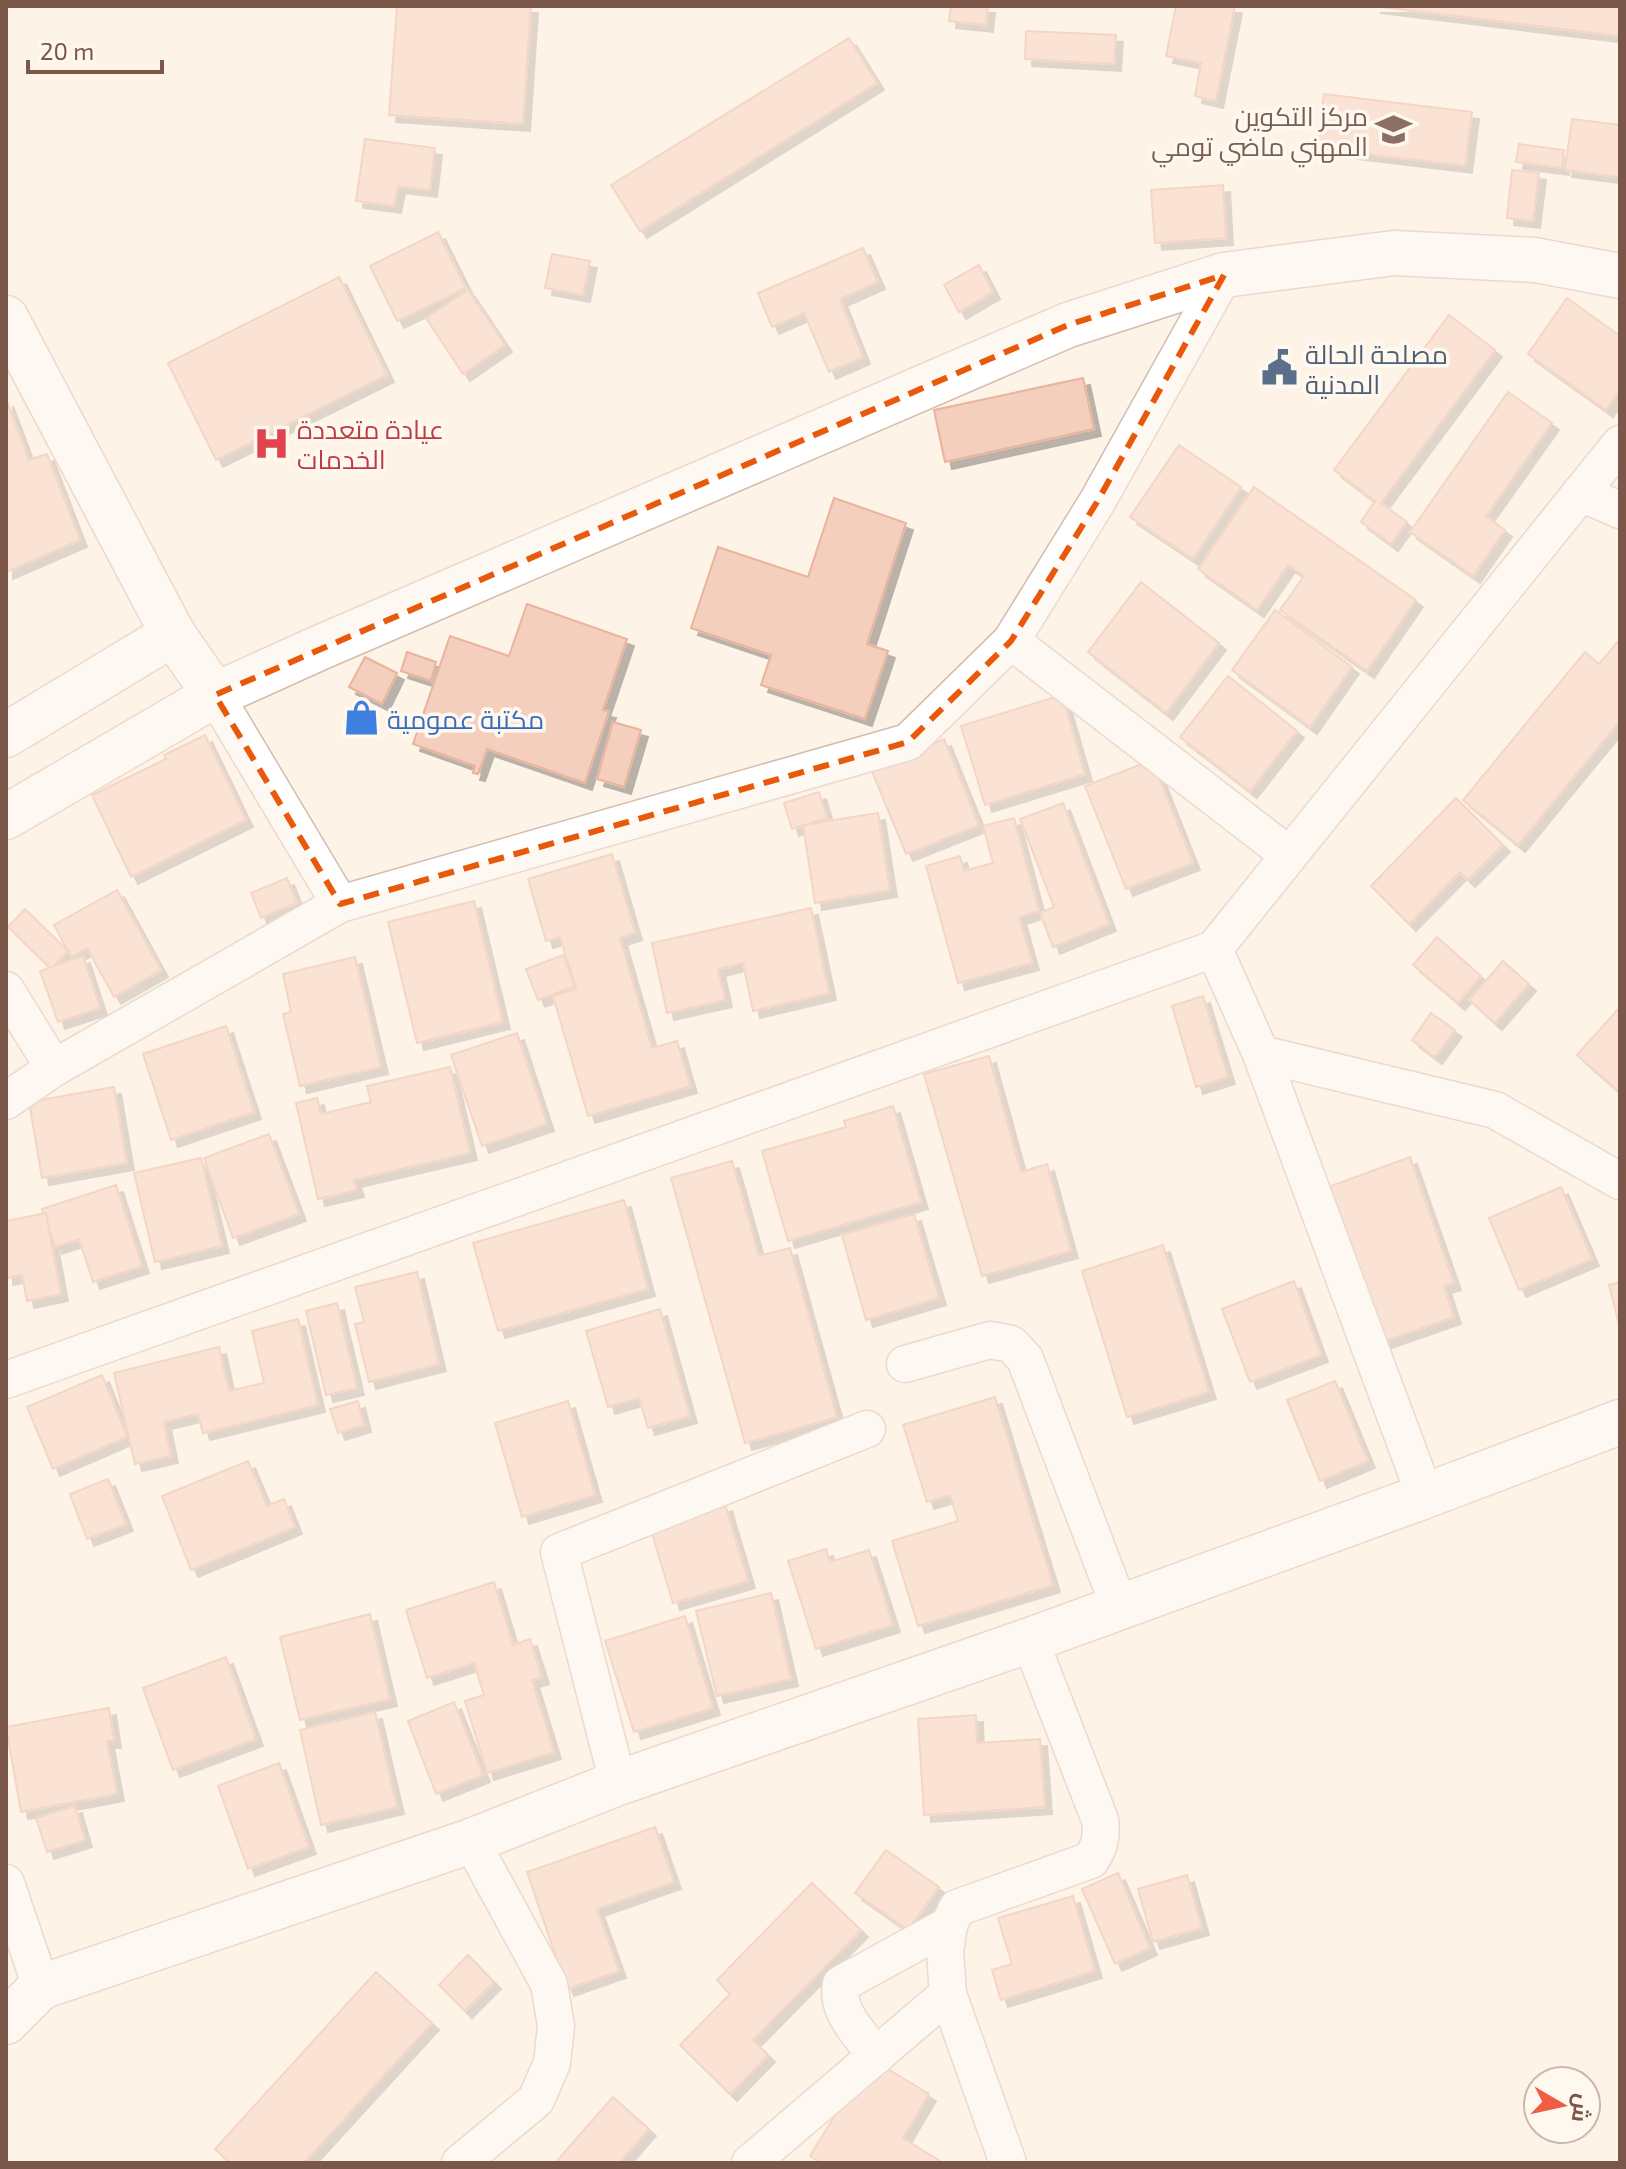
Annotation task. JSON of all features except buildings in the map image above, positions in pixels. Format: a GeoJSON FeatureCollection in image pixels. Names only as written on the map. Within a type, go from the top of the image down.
{"type":"FeatureCollection","features":[{"type":"Feature","properties":{"kind":"street"},"geometry":{"type":"LineString","coordinates":[[6,817],[215,695],[333,641],[1068,325],[1224,275],[1394,253],[1535,260],[1620,276]]}},
{"type":"Feature","properties":{"kind":"street"},"geometry":{"type":"LineString","coordinates":[[6,1101],[54,1068],[340,904],[908,742],[1011,641],[1097,502],[1224,275]]}},
{"type":"Feature","properties":{"kind":"street"},"geometry":{"type":"LineString","coordinates":[[6,318],[173,634],[215,695],[340,904]]}},
{"type":"Feature","properties":{"kind":"street"},"geometry":{"type":"LineString","coordinates":[[6,1380],[1214,949],[1620,444]]}},
{"type":"Feature","properties":{"kind":"street"},"geometry":{"type":"LineString","coordinates":[[1580,493],[1620,510]]}},
{"type":"Feature","properties":{"kind":"street"},"geometry":{"type":"LineString","coordinates":[[6,735],[173,634]]}},
{"type":"Feature","properties":{"kind":"street"},"geometry":{"type":"LineString","coordinates":[[1011,641],[1289,855]]}},
{"type":"Feature","properties":{"kind":"street"},"geometry":{"type":"LineString","coordinates":[[1214,949],[1261,1054],[1425,1496]]}},
{"type":"Feature","properties":{"kind":"street"},"geometry":{"type":"LineString","coordinates":[[6,990],[54,1068]]}},
{"type":"Feature","properties":{"kind":"street"},"geometry":{"type":"LineString","coordinates":[[1261,1054],[1495,1110],[1620,1181]]}},
{"type":"Feature","properties":{"kind":"street"},"geometry":{"type":"LineString","coordinates":[[905,1364],[990,1340],[1011,1344],[1025,1359],[1119,1606]]}},
{"type":"Feature","properties":{"kind":"street"},"geometry":{"type":"LineString","coordinates":[[6,2022],[41,1987],[471,1841],[618,1783],[1030,1640],[1620,1422]]}},
{"type":"Feature","properties":{"kind":"street"},"geometry":{"type":"LineString","coordinates":[[618,1783],[559,1552],[867,1429]]}},
{"type":"Feature","properties":{"kind":"street"},"geometry":{"type":"LineString","coordinates":[[1008,2163],[948,1994],[945,1951],[949,1925],[957,1908],[1091,1860],[1099,1847],[1100,1820],[1030,1640]]}},
{"type":"Feature","properties":{"kind":"street"},"geometry":{"type":"LineString","coordinates":[[460,2163],[536,2100],[552,2063],[556,2026],[549,1984],[471,1841]]}},
{"type":"Feature","properties":{"kind":"street"},"geometry":{"type":"LineString","coordinates":[[6,1883],[41,1987]]}},
{"type":"Feature","properties":{"kind":"street"},"geometry":{"type":"LineString","coordinates":[[876,2056],[845,2014],[838,1995],[841,1984],[949,1925]]}},
{"type":"Feature","properties":{"kind":"street"},"geometry":{"type":"LineString","coordinates":[[750,2163],[948,1994]]}},
{"type":"Feature","properties":{"kind":"highlighted area"},"geometry":{"type":"Polygon","coordinates":[[[1224,275],[1097,502],[1011,641],[908,742],[340,904],[215,695],[1068,325],[1224,275]]]}},
{"type":"Feature","properties":{"kind":"place","name":"مركز التكوين المهني ماضي تومي"},"geometry":{"type":"Point","coordinates":[1394,130]}},
{"type":"Feature","properties":{"kind":"place","name":"مصلحة الحالة المدنية"},"geometry":{"type":"Point","coordinates":[1279,368]}},
{"type":"Feature","properties":{"kind":"place","name":"عيادة متعددة الخدمات"},"geometry":{"type":"Point","coordinates":[271,443]}},
{"type":"Feature","properties":{"kind":"place","name":"مكتبة عمومية"},"geometry":{"type":"Point","coordinates":[361,718]}}]}
